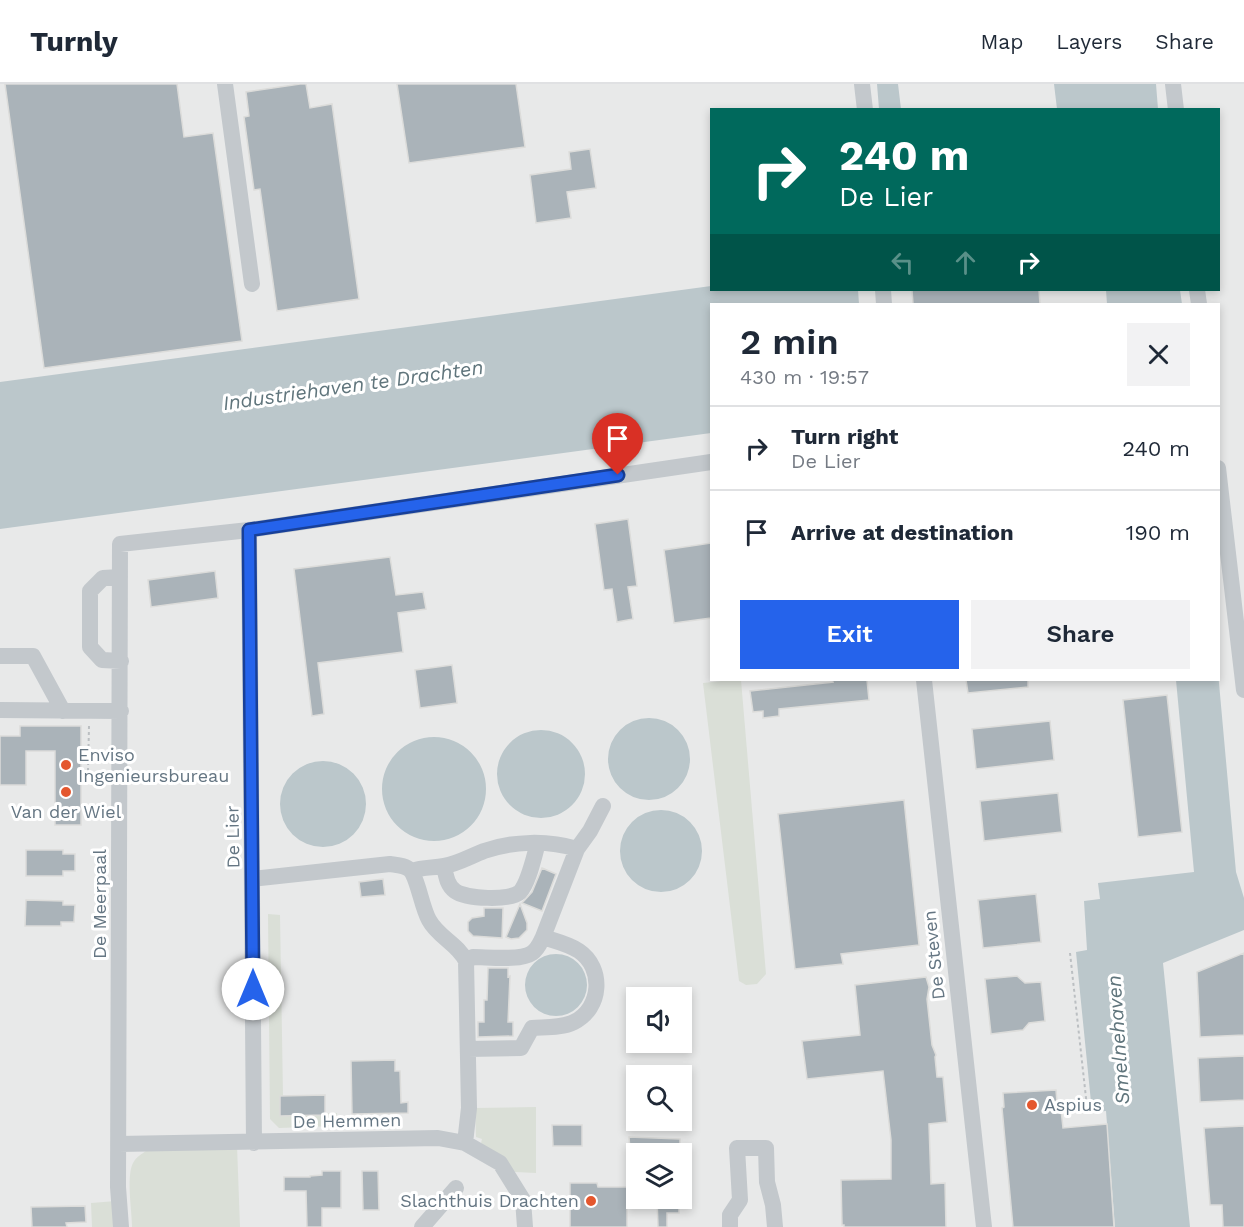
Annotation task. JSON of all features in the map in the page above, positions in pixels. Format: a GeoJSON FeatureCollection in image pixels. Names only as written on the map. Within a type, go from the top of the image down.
{"type":"FeatureCollection","features":[{"type":"Feature","properties":{"kind":"street"},"geometry":{"type":"LineString","coordinates":[[225,84],[252,284]]}},
{"type":"Feature","properties":{"kind":"street"},"geometry":{"type":"LineString","coordinates":[[862,84],[865,108]]}},
{"type":"Feature","properties":{"kind":"street"},"geometry":{"type":"LineString","coordinates":[[1173,84],[1176,108]]}},
{"type":"Feature","properties":{"kind":"street"},"geometry":{"type":"LineString","coordinates":[[249,530],[710,462]]}},
{"type":"Feature","properties":{"kind":"street"},"geometry":{"type":"LineString","coordinates":[[1220,485],[1244,690]]}},
{"type":"Feature","properties":{"kind":"street","name":"De Meerpaal"},"geometry":{"type":"LineString","coordinates":[[122,1227],[118,1187],[120,544],[249,530]]}},
{"type":"Feature","properties":{"kind":"street","name":"De Lier"},"geometry":{"type":"LineString","coordinates":[[249,530],[254,1143]]}},
{"type":"Feature","properties":{"kind":"street"},"geometry":{"type":"LineString","coordinates":[[120,577],[103,578],[90,591],[90,647],[102,660],[120,661]]}},
{"type":"Feature","properties":{"kind":"street"},"geometry":{"type":"LineString","coordinates":[[0,656],[33,656],[63,711]]}},
{"type":"Feature","properties":{"kind":"street","name":"De Steven"},"geometry":{"type":"LineString","coordinates":[[924,681],[984,1227]]}},
{"type":"Feature","properties":{"kind":"street"},"geometry":{"type":"LineString","coordinates":[[0,710],[121,711]]}},
{"type":"Feature","properties":{"kind":"street"},"geometry":{"type":"LineString","coordinates":[[466,961],[473,957],[521,957],[530,955],[538,948],[577,849],[590,831],[603,806]]}},
{"type":"Feature","properties":{"kind":"street"},"geometry":{"type":"LineString","coordinates":[[411,871],[426,866],[444,866],[486,850],[538,843],[562,844],[577,849]]}},
{"type":"Feature","properties":{"kind":"street"},"geometry":{"type":"LineString","coordinates":[[444,866],[450,886],[460,894],[487,898],[512,896],[518,893],[525,883],[538,843]]}},
{"type":"Feature","properties":{"kind":"street"},"geometry":{"type":"LineString","coordinates":[[252,879],[390,864],[402,865],[411,871],[428,918],[434,928],[462,954],[466,961],[469,1108],[465,1143]]}},
{"type":"Feature","properties":{"kind":"street"},"geometry":{"type":"LineString","coordinates":[[468,1049],[521,1048],[532,1028],[567,1025],[585,1014],[591,1006],[595,996],[596,976],[586,957],[569,946],[543,937]]}},
{"type":"Feature","properties":{"kind":"street","name":"De Hemmen"},"geometry":{"type":"LineString","coordinates":[[119,1144],[438,1138],[465,1143],[500,1163],[524,1200],[525,1227]]}},
{"type":"Feature","properties":{"kind":"street"},"geometry":{"type":"LineString","coordinates":[[730,1227],[730,1215],[740,1200],[737,1148],[766,1148],[767,1182],[773,1204],[775,1227]]}},
{"type":"Feature","properties":{"kind":"street"},"geometry":{"type":"LineString","coordinates":[[422,1227],[456,1188]]}},
{"type":"Feature","properties":{"kind":"path"},"geometry":{"type":"LineString","coordinates":[[89,723],[88,771],[92,772]]}},
{"type":"Feature","properties":{"kind":"path"},"geometry":{"type":"LineString","coordinates":[[81,756],[89,756]]}},
{"type":"Feature","properties":{"kind":"path"},"geometry":{"type":"LineString","coordinates":[[1070,953],[1087,1107]]}},
{"type":"Feature","properties":{"kind":"shaded area"},"geometry":{"type":"Polygon","coordinates":[[[0,84],[1244,84],[1244,1227],[0,1227],[0,84]]]}},
{"type":"Feature","properties":{"kind":"shaded area"},"geometry":{"type":"Polygon","coordinates":[[[741,681],[766,974],[757,984],[746,985],[739,981],[703,683],[741,681]]]}},
{"type":"Feature","properties":{"kind":"shaded area"},"geometry":{"type":"Polygon","coordinates":[[[268,914],[280,915],[283,1096],[292,1114],[337,1113],[336,1126],[279,1128],[270,1119],[268,914]]]}},
{"type":"Feature","properties":{"kind":"shaded area"},"geometry":{"type":"Polygon","coordinates":[[[536,1107],[536,1173],[515,1172],[481,1143],[482,1139],[476,1137],[475,1108],[536,1107]]]}},
{"type":"Feature","properties":{"kind":"shaded area"},"geometry":{"type":"Polygon","coordinates":[[[237,1145],[240,1227],[132,1227],[130,1177],[133,1163],[139,1156],[147,1150],[237,1145]]]}},
{"type":"Feature","properties":{"kind":"shaded area"},"geometry":{"type":"Polygon","coordinates":[[[116,1201],[117,1227],[92,1227],[91,1203],[116,1201]]]}},
{"type":"Feature","properties":{"kind":"water"},"geometry":{"type":"Polygon","coordinates":[[[877,84],[898,84],[901,108],[879,108],[877,84]]]}},
{"type":"Feature","properties":{"kind":"water"},"geometry":{"type":"Polygon","coordinates":[[[1054,84],[1156,84],[1158,108],[1057,108],[1054,84]]]}},
{"type":"Feature","properties":{"kind":"water","name":"Industriehaven te Drachten"},"geometry":{"type":"Polygon","coordinates":[[[710,286],[710,291],[858,291],[859,303],[710,303],[710,433],[0,529],[0,382],[710,286]]]}},
{"type":"Feature","properties":{"kind":"water"},"geometry":{"type":"Polygon","coordinates":[[[1106,291],[1180,291],[1182,303],[1107,303],[1106,291]]]}},
{"type":"Feature","properties":{"kind":"water","name":"Smelnehaven"},"geometry":{"type":"Polygon","coordinates":[[[1176,681],[1219,681],[1236,872],[1244,898],[1244,930],[1163,963],[1190,1227],[1115,1227],[1106,1111],[1092,1112],[1076,952],[1087,950],[1084,901],[1100,899],[1098,883],[1194,872],[1176,681]]]}},
{"type":"Feature","properties":{"kind":"water"},"geometry":{"type":"Polygon","coordinates":[[[649,718],[665,721],[678,730],[687,743],[690,759],[687,775],[678,788],[665,797],[649,800],[633,797],[620,788],[611,775],[608,759],[611,743],[620,730],[633,721],[649,718]]]}},
{"type":"Feature","properties":{"kind":"water"},"geometry":{"type":"Polygon","coordinates":[[[541,730],[558,734],[572,743],[581,757],[585,774],[581,791],[572,805],[558,814],[541,818],[524,814],[510,805],[501,791],[497,774],[501,757],[510,743],[524,734],[541,730]]]}},
{"type":"Feature","properties":{"kind":"water"},"geometry":{"type":"Polygon","coordinates":[[[434,737],[454,741],[471,752],[482,769],[486,789],[482,809],[471,826],[454,837],[434,841],[414,837],[397,826],[386,809],[382,789],[386,769],[397,752],[414,741],[434,737]]]}},
{"type":"Feature","properties":{"kind":"water"},"geometry":{"type":"Polygon","coordinates":[[[323,761],[339,765],[353,774],[362,788],[366,804],[362,820],[353,834],[339,843],[323,847],[307,843],[293,834],[284,820],[280,804],[284,788],[293,774],[307,765],[323,761]]]}},
{"type":"Feature","properties":{"kind":"water"},"geometry":{"type":"Polygon","coordinates":[[[661,810],[677,813],[690,822],[699,835],[702,851],[699,867],[690,880],[677,889],[661,892],[645,889],[632,880],[623,867],[620,851],[623,835],[632,822],[645,813],[661,810]]]}},
{"type":"Feature","properties":{"kind":"water"},"geometry":{"type":"Polygon","coordinates":[[[550,954],[562,954],[578,963],[585,973],[587,985],[585,997],[578,1007],[562,1016],[550,1016],[539,1011],[530,1002],[525,991],[525,979],[530,968],[539,959],[550,954]]]}},
{"type":"Feature","properties":{"kind":"building"},"geometry":{"type":"Polygon","coordinates":[[[5,84],[177,84],[184,137],[213,133],[242,341],[44,368],[5,84]]]}},
{"type":"Feature","properties":{"kind":"building"},"geometry":{"type":"Polygon","coordinates":[[[306,84],[310,108],[332,104],[359,299],[277,311],[260,189],[254,190],[244,117],[249,116],[246,92],[306,84]]]}},
{"type":"Feature","properties":{"kind":"building"},"geometry":{"type":"Polygon","coordinates":[[[397,84],[516,84],[525,147],[409,163],[397,84]]]}},
{"type":"Feature","properties":{"kind":"building"},"geometry":{"type":"Polygon","coordinates":[[[590,149],[596,188],[567,192],[571,218],[536,223],[530,175],[571,169],[569,152],[590,149]]]}},
{"type":"Feature","properties":{"kind":"building"},"geometry":{"type":"Polygon","coordinates":[[[912,291],[1039,291],[1040,303],[913,303],[912,291]]]}},
{"type":"Feature","properties":{"kind":"building"},"geometry":{"type":"Polygon","coordinates":[[[628,519],[637,586],[628,587],[633,619],[617,622],[612,589],[604,590],[595,524],[628,519]]]}},
{"type":"Feature","properties":{"kind":"building"},"geometry":{"type":"Polygon","coordinates":[[[710,543],[710,618],[674,623],[664,550],[710,543]]]}},
{"type":"Feature","properties":{"kind":"building"},"geometry":{"type":"Polygon","coordinates":[[[390,557],[396,595],[423,592],[426,609],[398,613],[403,652],[318,663],[324,714],[312,716],[294,569],[390,557]]]}},
{"type":"Feature","properties":{"kind":"building"},"geometry":{"type":"Polygon","coordinates":[[[215,571],[218,598],[151,607],[148,580],[215,571]]]}},
{"type":"Feature","properties":{"kind":"building"},"geometry":{"type":"Polygon","coordinates":[[[452,665],[457,703],[420,708],[415,670],[452,665]]]}},
{"type":"Feature","properties":{"kind":"building"},"geometry":{"type":"Polygon","coordinates":[[[867,681],[869,700],[779,709],[779,716],[763,718],[763,711],[753,712],[750,691],[833,682],[867,681]]]}},
{"type":"Feature","properties":{"kind":"building"},"geometry":{"type":"Polygon","coordinates":[[[966,681],[1028,681],[1028,687],[968,693],[966,681]]]}},
{"type":"Feature","properties":{"kind":"building"},"geometry":{"type":"Polygon","coordinates":[[[1167,695],[1182,832],[1138,837],[1123,700],[1167,695]]]}},
{"type":"Feature","properties":{"kind":"building"},"geometry":{"type":"Polygon","coordinates":[[[1050,721],[1054,760],[976,769],[972,729],[1050,721]]]}},
{"type":"Feature","properties":{"kind":"building"},"geometry":{"type":"Polygon","coordinates":[[[20,726],[81,726],[81,825],[55,825],[55,751],[26,751],[26,785],[0,785],[0,736],[20,736],[20,726]]]}},
{"type":"Feature","properties":{"kind":"building"},"geometry":{"type":"Polygon","coordinates":[[[1058,793],[1062,832],[984,841],[980,801],[1058,793]]]}},
{"type":"Feature","properties":{"kind":"building"},"geometry":{"type":"Polygon","coordinates":[[[904,800],[919,945],[841,954],[843,964],[795,969],[778,814],[904,800]]]}},
{"type":"Feature","properties":{"kind":"building"},"geometry":{"type":"Polygon","coordinates":[[[26,850],[63,850],[63,854],[75,854],[75,871],[63,871],[63,876],[26,876],[26,850]]]}},
{"type":"Feature","properties":{"kind":"building"},"geometry":{"type":"Polygon","coordinates":[[[542,868],[556,874],[542,911],[522,903],[532,892],[542,868]]]}},
{"type":"Feature","properties":{"kind":"building"},"geometry":{"type":"Polygon","coordinates":[[[383,879],[385,895],[361,897],[359,882],[383,879]]]}},
{"type":"Feature","properties":{"kind":"building"},"geometry":{"type":"Polygon","coordinates":[[[1036,894],[1041,942],[983,948],[978,900],[1036,894]]]}},
{"type":"Feature","properties":{"kind":"building"},"geometry":{"type":"Polygon","coordinates":[[[26,900],[63,901],[63,905],[75,905],[74,922],[61,922],[61,926],[25,926],[26,900]]]}},
{"type":"Feature","properties":{"kind":"building"},"geometry":{"type":"Polygon","coordinates":[[[520,904],[527,923],[527,930],[519,938],[511,939],[506,937],[520,904]]]}},
{"type":"Feature","properties":{"kind":"building"},"geometry":{"type":"Polygon","coordinates":[[[484,908],[503,908],[502,938],[473,936],[468,931],[468,922],[472,918],[484,916],[484,908]]]}},
{"type":"Feature","properties":{"kind":"building"},"geometry":{"type":"Polygon","coordinates":[[[1244,953],[1244,1035],[1200,1037],[1197,972],[1244,953]]]}},
{"type":"Feature","properties":{"kind":"building"},"geometry":{"type":"Polygon","coordinates":[[[488,968],[508,968],[508,977],[510,976],[508,1022],[513,1022],[513,1036],[478,1037],[478,1022],[484,1022],[488,968]]]}},
{"type":"Feature","properties":{"kind":"building"},"geometry":{"type":"Polygon","coordinates":[[[1017,976],[1025,983],[1041,982],[1045,1021],[1029,1023],[1023,1030],[991,1034],[985,979],[1017,976]]]}},
{"type":"Feature","properties":{"kind":"building"},"geometry":{"type":"Polygon","coordinates":[[[926,977],[929,987],[927,999],[932,1045],[936,1055],[937,1077],[943,1077],[947,1122],[929,1124],[931,1184],[945,1183],[946,1227],[844,1227],[842,1225],[841,1180],[891,1179],[891,1140],[883,1071],[807,1079],[802,1041],[860,1035],[855,985],[926,977]]]}},
{"type":"Feature","properties":{"kind":"building"},"geometry":{"type":"Polygon","coordinates":[[[1244,1056],[1244,1100],[1200,1102],[1198,1058],[1244,1056]]]}},
{"type":"Feature","properties":{"kind":"building"},"geometry":{"type":"Polygon","coordinates":[[[395,1060],[395,1071],[400,1071],[401,1103],[408,1102],[408,1113],[352,1114],[351,1061],[395,1060]]]}},
{"type":"Feature","properties":{"kind":"building"},"geometry":{"type":"Polygon","coordinates":[[[1056,1090],[1057,1102],[1060,1101],[1063,1128],[1107,1124],[1114,1227],[1013,1227],[1002,1108],[1004,1107],[1003,1093],[1056,1090]]]}},
{"type":"Feature","properties":{"kind":"building"},"geometry":{"type":"Polygon","coordinates":[[[325,1095],[325,1115],[280,1116],[280,1096],[325,1095]]]}},
{"type":"Feature","properties":{"kind":"building"},"geometry":{"type":"Polygon","coordinates":[[[552,1125],[582,1125],[582,1146],[553,1146],[552,1125]]]}},
{"type":"Feature","properties":{"kind":"building"},"geometry":{"type":"Polygon","coordinates":[[[1244,1126],[1244,1227],[1223,1227],[1222,1205],[1210,1205],[1204,1128],[1244,1126]]]}},
{"type":"Feature","properties":{"kind":"building"},"geometry":{"type":"Polygon","coordinates":[[[629,1137],[680,1139],[680,1143],[629,1143],[629,1137]]]}},
{"type":"Feature","properties":{"kind":"building"},"geometry":{"type":"Polygon","coordinates":[[[322,1171],[341,1171],[341,1208],[322,1208],[322,1227],[307,1227],[306,1191],[284,1191],[284,1177],[310,1177],[322,1175],[322,1171]]]}},
{"type":"Feature","properties":{"kind":"building"},"geometry":{"type":"Polygon","coordinates":[[[362,1171],[378,1171],[379,1210],[363,1210],[362,1171]]]}},
{"type":"Feature","properties":{"kind":"building"},"geometry":{"type":"Polygon","coordinates":[[[570,1183],[597,1183],[598,1187],[626,1187],[627,1227],[570,1227],[570,1183]]]}},
{"type":"Feature","properties":{"kind":"building"},"geometry":{"type":"Polygon","coordinates":[[[85,1206],[86,1222],[66,1223],[67,1227],[32,1227],[31,1207],[85,1206]]]}},
{"type":"Feature","properties":{"kind":"building"},"geometry":{"type":"Polygon","coordinates":[[[657,1209],[679,1209],[679,1213],[667,1213],[667,1227],[658,1227],[657,1209]]]}},
{"type":"Feature","properties":{"kind":"place","name":"Enviso Ingenieursbureau"},"geometry":{"type":"Point","coordinates":[66,765]}},
{"type":"Feature","properties":{"kind":"place","name":"Van der Wiel"},"geometry":{"type":"Point","coordinates":[66,792]}},
{"type":"Feature","properties":{"kind":"place","name":"Aspius"},"geometry":{"type":"Point","coordinates":[1032,1105]}},
{"type":"Feature","properties":{"kind":"place","name":"Slachthuis Drachten"},"geometry":{"type":"Point","coordinates":[591,1201]}},
{"type":"Feature","properties":{"kind":"route"},"geometry":{"type":"LineString","coordinates":[[253,989],[249,530],[618,475]]}}]}
